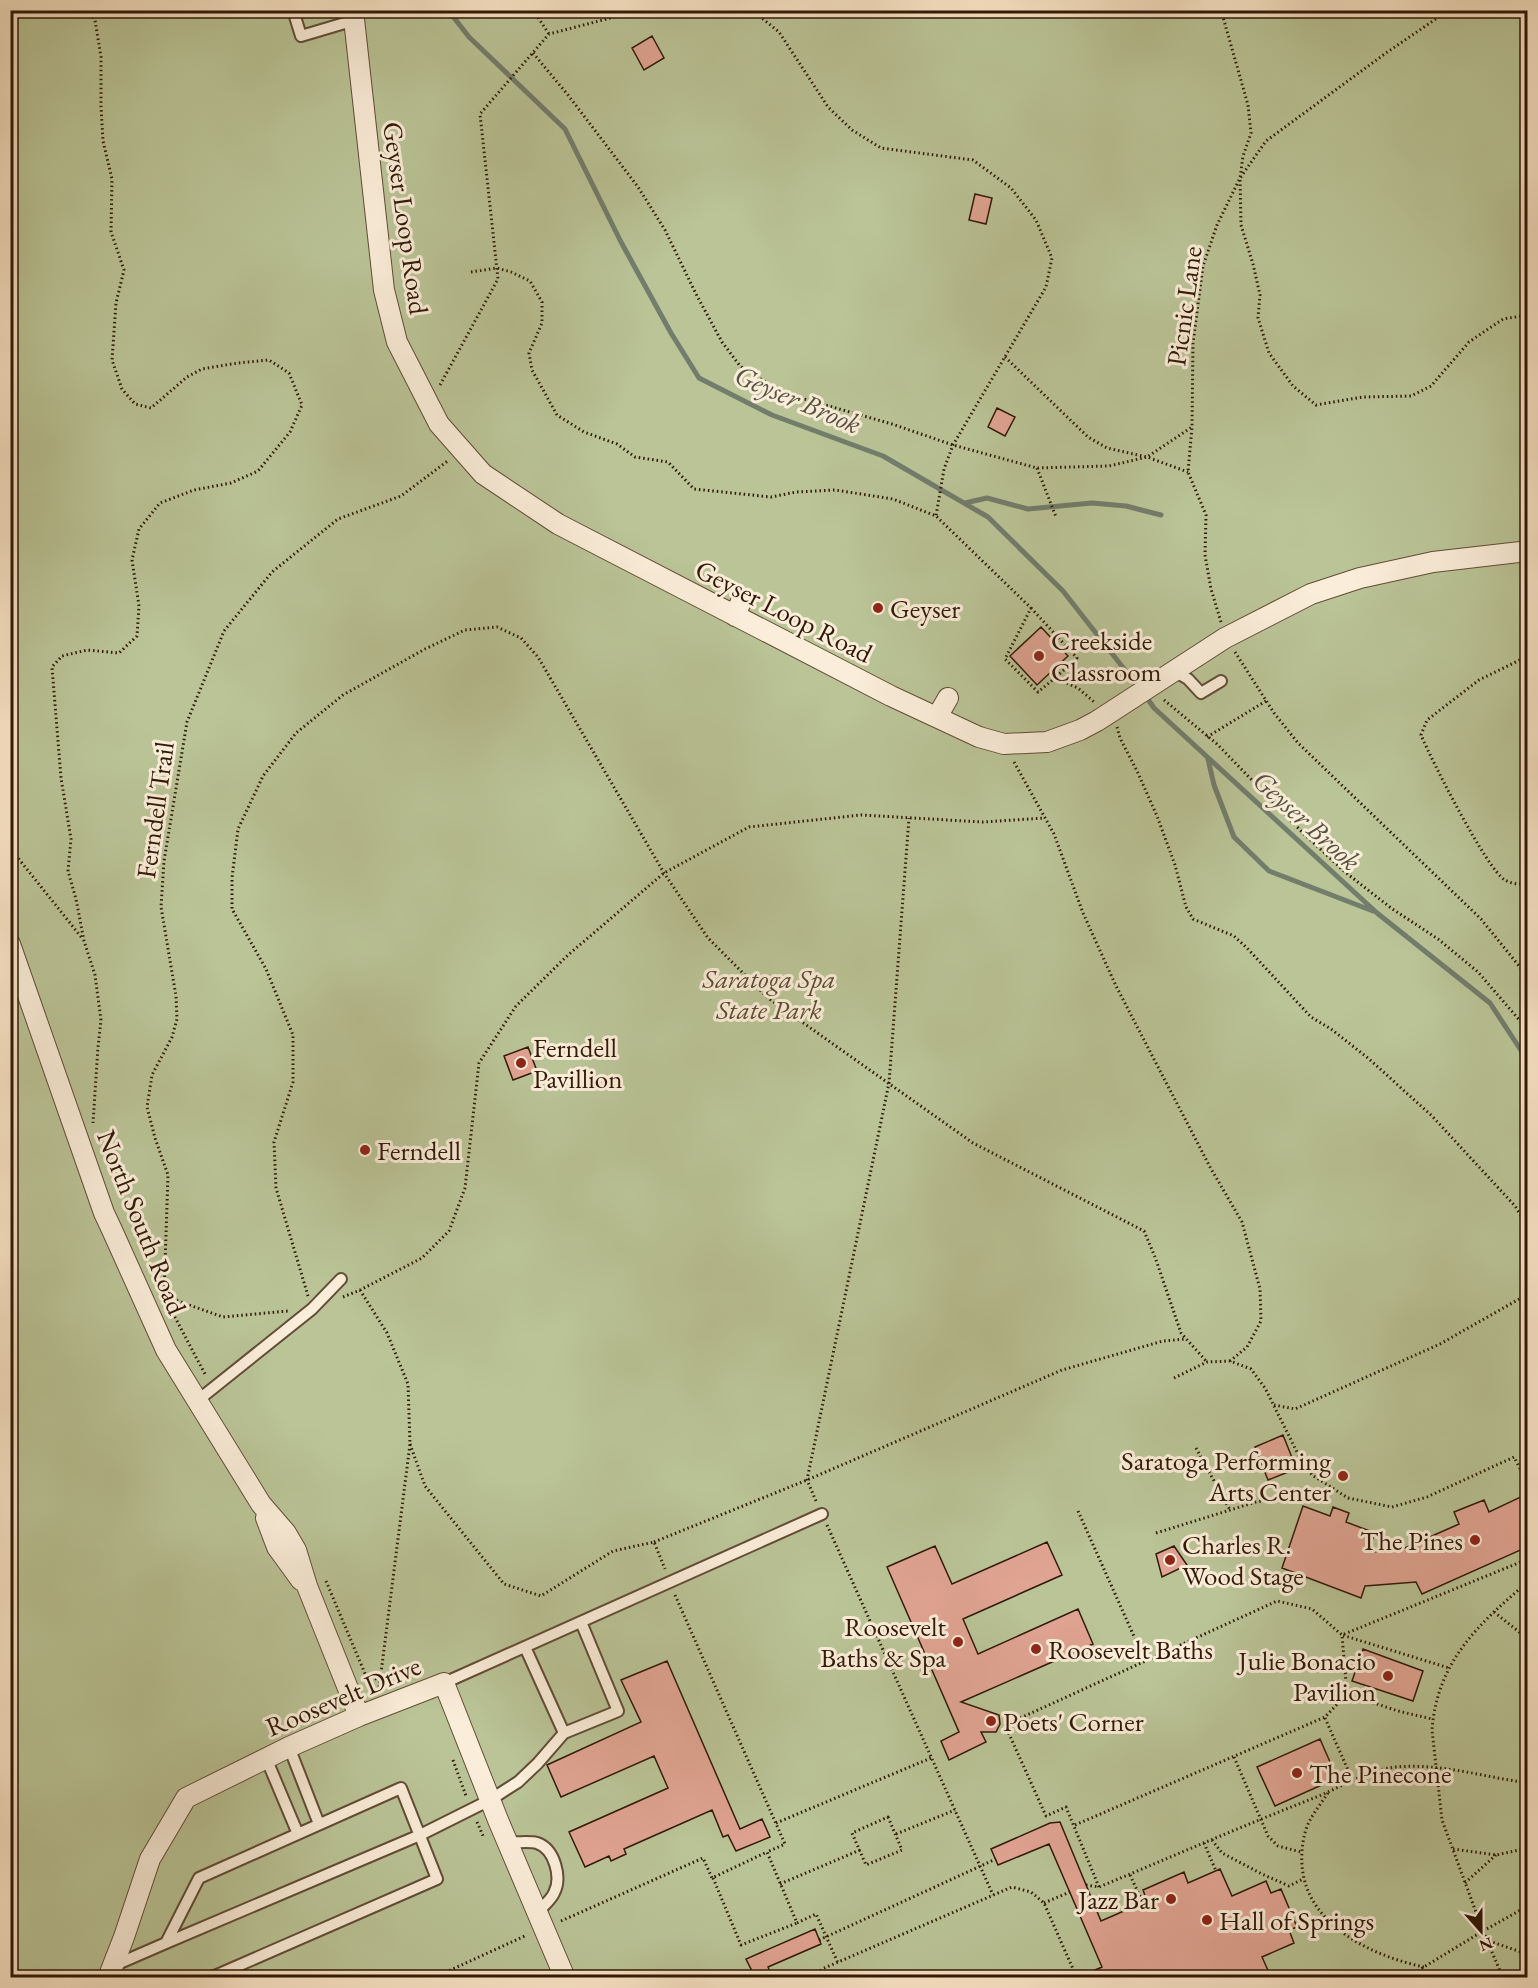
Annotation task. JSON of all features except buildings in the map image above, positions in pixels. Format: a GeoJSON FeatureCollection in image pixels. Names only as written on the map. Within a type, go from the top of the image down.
{"type":"FeatureCollection","features":[{"type":"Feature","properties":{"kind":"street","name":"Geyser Loop Road"},"geometry":{"type":"LineString","coordinates":[[354,15],[384,290],[398,342],[440,424],[483,474],[558,524],[738,607],[891,696],[979,737],[1004,744],[1047,742],[1080,730],[1226,638],[1311,594],[1360,578],[1433,562],[1527,551]]}},
{"type":"Feature","properties":{"kind":"street"},"geometry":{"type":"LineString","coordinates":[[937,717],[948,698]]}},
{"type":"Feature","properties":{"kind":"street","name":"North South Road"},"geometry":{"type":"LineString","coordinates":[[10,944],[104,1213],[166,1350],[261,1504],[277,1547],[307,1586],[359,1716]]}},
{"type":"Feature","properties":{"kind":"street","name":"Roosevelt Drive"},"geometry":{"type":"LineString","coordinates":[[110,1972],[150,1859],[186,1798],[289,1747],[359,1716],[444,1683],[490,1800],[565,1977]]}},
{"type":"Feature","properties":{"kind":"lane"},"geometry":{"type":"LineString","coordinates":[[293,10],[301,36],[354,15]]}},
{"type":"Feature","properties":{"kind":"lane"},"geometry":{"type":"LineString","coordinates":[[1174,671],[1188,680],[1201,693],[1221,681]]}},
{"type":"Feature","properties":{"kind":"lane"},"geometry":{"type":"LineString","coordinates":[[197,1401],[312,1309],[341,1279]]}},
{"type":"Feature","properties":{"kind":"lane"},"geometry":{"type":"LineString","coordinates":[[444,1683],[670,1582],[824,1518]]}},
{"type":"Feature","properties":{"kind":"lane"},"geometry":{"type":"LineString","coordinates":[[110,1972],[166,1943],[420,1835],[490,1800],[518,1782],[564,1734],[618,1711],[581,1622]]}},
{"type":"Feature","properties":{"kind":"lane"},"geometry":{"type":"LineString","coordinates":[[525,1647],[564,1734]]}},
{"type":"Feature","properties":{"kind":"lane"},"geometry":{"type":"LineString","coordinates":[[289,1747],[319,1824]]}},
{"type":"Feature","properties":{"kind":"lane"},"geometry":{"type":"LineString","coordinates":[[266,1758],[298,1834]]}},
{"type":"Feature","properties":{"kind":"lane"},"geometry":{"type":"LineString","coordinates":[[166,1943],[199,1878],[401,1788],[436,1879],[210,1977]]}},
{"type":"Feature","properties":{"kind":"lane"},"geometry":{"type":"LineString","coordinates":[[508,1842],[537,1843],[548,1850],[555,1863],[557,1882],[554,1894],[541,1920]]}},
{"type":"Feature","properties":{"kind":"path"},"geometry":{"type":"LineString","coordinates":[[87,10],[95,20],[101,57],[103,141],[112,179],[111,232],[123,270],[116,303],[112,360],[122,389],[135,404],[150,408],[187,377],[202,369],[269,360],[289,373],[302,405],[290,432],[258,471],[231,483],[194,490],[160,503],[139,529],[132,560],[139,606],[137,636],[119,653],[87,650],[62,656],[52,667],[61,778],[71,839],[68,871],[84,941],[95,975],[101,1020],[93,1131]]}},
{"type":"Feature","properties":{"kind":"path"},"geometry":{"type":"LineString","coordinates":[[533,10],[549,34]]}},
{"type":"Feature","properties":{"kind":"path"},"geometry":{"type":"LineString","coordinates":[[618,17],[622,10]]}},
{"type":"Feature","properties":{"kind":"path"},"geometry":{"type":"LineString","coordinates":[[429,404],[498,279],[480,114],[549,34],[641,10]]}},
{"type":"Feature","properties":{"kind":"path"},"geometry":{"type":"LineString","coordinates":[[752,10],[779,32],[828,107],[852,130],[881,148],[973,160],[1011,188],[1036,220],[1052,258],[1046,287],[953,445],[944,469],[936,516]]}},
{"type":"Feature","properties":{"kind":"path"},"geometry":{"type":"LineString","coordinates":[[1221,10],[1248,105],[1251,133],[1243,156],[1240,178],[1241,225],[1254,264],[1260,295],[1258,318],[1269,353],[1293,386],[1316,405],[1363,397],[1411,396],[1431,386],[1469,342],[1503,319],[1527,315]]}},
{"type":"Feature","properties":{"kind":"path","name":"Picnic Lane"},"geometry":{"type":"LineString","coordinates":[[1449,10],[1266,141],[1240,178],[1217,225],[1203,266],[1193,343],[1192,428],[1188,472],[1206,515],[1205,555],[1226,638],[1266,701],[1298,743],[1481,919],[1527,977]]}},
{"type":"Feature","properties":{"kind":"path"},"geometry":{"type":"LineString","coordinates":[[533,53],[638,187],[665,230],[722,342],[740,366],[783,393],[1037,468],[1109,466],[1147,458],[1192,428]]}},
{"type":"Feature","properties":{"kind":"path"},"geometry":{"type":"LineString","coordinates":[[471,272],[497,268],[530,281],[542,302],[542,323],[529,353],[532,370],[557,415],[584,432],[617,444],[635,457],[668,462],[694,489],[771,497],[796,492],[835,490],[893,499],[936,516],[1031,608],[1077,658],[1038,693],[1005,659],[1031,608]]}},
{"type":"Feature","properties":{"kind":"path"},"geometry":{"type":"LineString","coordinates":[[1005,357],[1088,437],[1107,448],[1188,472]]}},
{"type":"Feature","properties":{"kind":"path","name":"Ferndell Trail"},"geometry":{"type":"LineString","coordinates":[[312,1309],[223,1317],[164,1296],[168,1175],[147,1107],[152,1075],[172,1037],[177,1019],[176,996],[161,907],[165,861],[187,722],[224,631],[272,572],[338,519],[401,496],[446,464],[462,449]]}},
{"type":"Feature","properties":{"kind":"path"},"geometry":{"type":"LineString","coordinates":[[1037,468],[1056,517]]}},
{"type":"Feature","properties":{"kind":"path"},"geometry":{"type":"LineString","coordinates":[[312,1309],[276,1188],[274,1142],[293,1082],[293,1035],[266,969],[232,909],[232,878],[238,829],[262,776],[296,733],[344,695],[425,649],[465,630],[497,627],[521,638],[538,657],[664,873],[708,938],[768,998],[974,1143],[1144,1231],[1181,1333],[1207,1362]]}},
{"type":"Feature","properties":{"kind":"path"},"geometry":{"type":"LineString","coordinates":[[1527,656],[1479,680],[1427,720],[1421,735],[1430,758],[1488,860],[1504,879],[1520,885],[1527,883]]}},
{"type":"Feature","properties":{"kind":"path"},"geometry":{"type":"LineString","coordinates":[[1055,678],[1077,688],[1096,704],[1112,711],[1120,738],[1157,816],[1175,864],[1186,907],[1193,919],[1234,936],[1311,1017],[1331,1029],[1368,1058],[1432,1116],[1515,1206],[1527,1227]]}},
{"type":"Feature","properties":{"kind":"path"},"geometry":{"type":"LineString","coordinates":[[1152,685],[1162,699],[1224,751],[1303,833],[1345,872],[1391,908],[1438,939],[1479,972],[1527,1030]]}},
{"type":"Feature","properties":{"kind":"path"},"geometry":{"type":"LineString","coordinates":[[1207,736],[1266,701]]}},
{"type":"Feature","properties":{"kind":"path"},"geometry":{"type":"LineString","coordinates":[[1004,744],[1054,834],[1083,913],[1116,986],[1210,1167],[1242,1222],[1260,1289],[1262,1321],[1247,1347],[1230,1361]]}},
{"type":"Feature","properties":{"kind":"path"},"geometry":{"type":"LineString","coordinates":[[359,1716],[380,1688],[410,1444],[408,1384],[387,1333],[360,1290],[422,1258],[449,1231],[465,1188],[479,1063],[516,1006],[568,955],[664,873],[749,827],[861,815],[983,822],[1045,818]]}},
{"type":"Feature","properties":{"kind":"path"},"geometry":{"type":"LineString","coordinates":[[816,1501],[807,1480],[889,1083],[909,818]]}},
{"type":"Feature","properties":{"kind":"path"},"geometry":{"type":"LineString","coordinates":[[10,848],[84,941]]}},
{"type":"Feature","properties":{"kind":"path"},"geometry":{"type":"LineString","coordinates":[[1274,1405],[1295,1409],[1305,1405],[1440,1344],[1527,1294]]}},
{"type":"Feature","properties":{"kind":"path"},"geometry":{"type":"LineString","coordinates":[[410,1444],[425,1486],[504,1584],[541,1596],[613,1551],[654,1542],[807,1480],[1062,1370],[1163,1341],[1186,1339]]}},
{"type":"Feature","properties":{"kind":"path"},"geometry":{"type":"LineString","coordinates":[[1174,1378],[1207,1362],[1230,1361],[1251,1369],[1265,1389],[1298,1454],[1312,1475],[1348,1498],[1392,1507],[1427,1497],[1514,1457],[1527,1484]]}},
{"type":"Feature","properties":{"kind":"path"},"geometry":{"type":"LineString","coordinates":[[1196,1448],[1230,1510]]}},
{"type":"Feature","properties":{"kind":"path"},"geometry":{"type":"LineString","coordinates":[[1156,1533],[1256,1502],[1334,1489]]}},
{"type":"Feature","properties":{"kind":"path"},"geometry":{"type":"LineString","coordinates":[[1078,1511],[1145,1661]]}},
{"type":"Feature","properties":{"kind":"path"},"geometry":{"type":"LineString","coordinates":[[824,1518],[993,1895]]}},
{"type":"Feature","properties":{"kind":"path"},"geometry":{"type":"LineString","coordinates":[[654,1542],[785,1844],[712,1878]]}},
{"type":"Feature","properties":{"kind":"path"},"geometry":{"type":"LineString","coordinates":[[1342,1635],[1527,1559]]}},
{"type":"Feature","properties":{"kind":"path"},"geometry":{"type":"LineString","coordinates":[[1503,1977],[1483,1931],[1442,1820],[1432,1719],[1449,1668],[1469,1637],[1527,1582]]}},
{"type":"Feature","properties":{"kind":"path"},"geometry":{"type":"LineString","coordinates":[[1100,1887],[1066,1807],[1046,1816],[1005,1725],[1277,1601],[1312,1609],[1342,1635],[1449,1668]]}},
{"type":"Feature","properties":{"kind":"path"},"geometry":{"type":"LineString","coordinates":[[1494,1612],[1527,1639]]}},
{"type":"Feature","properties":{"kind":"path"},"geometry":{"type":"LineString","coordinates":[[1074,1825],[1325,1718],[1347,1694],[1342,1635]]}},
{"type":"Feature","properties":{"kind":"path"},"geometry":{"type":"LineString","coordinates":[[1347,1694],[1398,1711],[1432,1719]]}},
{"type":"Feature","properties":{"kind":"path"},"geometry":{"type":"LineString","coordinates":[[1325,1718],[1352,1779]]}},
{"type":"Feature","properties":{"kind":"path"},"geometry":{"type":"LineString","coordinates":[[1234,1757],[1268,1836],[1278,1846],[1301,1852]]}},
{"type":"Feature","properties":{"kind":"path"},"geometry":{"type":"LineString","coordinates":[[776,1823],[931,1758]]}},
{"type":"Feature","properties":{"kind":"path"},"geometry":{"type":"LineString","coordinates":[[1086,1885],[1100,1887],[1328,1792],[1352,1779],[1395,1767],[1436,1768],[1527,1783]]}},
{"type":"Feature","properties":{"kind":"path"},"geometry":{"type":"LineString","coordinates":[[1328,1792],[1309,1822],[1301,1852],[1303,1879],[1317,1911],[1346,1935],[1375,1952],[1403,1963],[1424,1967]]}},
{"type":"Feature","properties":{"kind":"path"},"geometry":{"type":"LineString","coordinates":[[895,1834],[955,1810]]}},
{"type":"Feature","properties":{"kind":"path"},"geometry":{"type":"LineString","coordinates":[[888,1817],[895,1834],[902,1850],[866,1865],[852,1833],[888,1817]]}},
{"type":"Feature","properties":{"kind":"path"},"geometry":{"type":"LineString","coordinates":[[1212,1839],[1222,1853],[1289,1886],[1303,1879]]}},
{"type":"Feature","properties":{"kind":"path"},"geometry":{"type":"LineString","coordinates":[[1204,1843],[1216,1871]]}},
{"type":"Feature","properties":{"kind":"path"},"geometry":{"type":"LineString","coordinates":[[1453,1850],[1496,1855],[1527,1848]]}},
{"type":"Feature","properties":{"kind":"path"},"geometry":{"type":"LineString","coordinates":[[780,1884],[860,1850]]}},
{"type":"Feature","properties":{"kind":"path"},"geometry":{"type":"LineString","coordinates":[[767,1852],[797,1923]]}},
{"type":"Feature","properties":{"kind":"path"},"geometry":{"type":"LineString","coordinates":[[1465,1883],[1496,1855]]}},
{"type":"Feature","properties":{"kind":"path"},"geometry":{"type":"LineString","coordinates":[[433,1977],[541,1920],[704,1857],[741,1945],[816,1914],[838,1963]]}},
{"type":"Feature","properties":{"kind":"path"},"geometry":{"type":"LineString","coordinates":[[819,1940],[996,1859]]}},
{"type":"Feature","properties":{"kind":"path"},"geometry":{"type":"LineString","coordinates":[[1130,1875],[1143,1903]]}},
{"type":"Feature","properties":{"kind":"path"},"geometry":{"type":"LineString","coordinates":[[815,1977],[822,1969],[1012,1887],[1031,1892],[1044,1903],[1077,1977]]}},
{"type":"Feature","properties":{"kind":"path"},"geometry":{"type":"LineString","coordinates":[[1044,1903],[1070,1892]]}},
{"type":"Feature","properties":{"kind":"path"},"geometry":{"type":"LineString","coordinates":[[1412,1977],[1424,1967],[1527,1906]]}},
{"type":"Feature","properties":{"kind":"path"},"geometry":{"type":"LineString","coordinates":[[1488,1941],[1524,1953],[1525,1916],[1527,1918]]}},
{"type":"Feature","properties":{"kind":"path"},"geometry":{"type":"LineString","coordinates":[[735,1977],[752,1970]]}},
{"type":"Feature","properties":{"kind":"green space","name":"Saratoga Spa State Park"},"geometry":{"type":"Polygon","coordinates":[[[11,11],[1527,11],[1527,1977],[11,1978],[11,11]]]}},
{"type":"Feature","properties":{"kind":"waterway","name":"Geyser Brook"},"geometry":{"type":"LineString","coordinates":[[448,10],[469,37],[565,129],[621,242],[671,333],[699,378],[772,415],[883,456],[988,517],[1063,591],[1139,688]]}},
{"type":"Feature","properties":{"kind":"waterway"},"geometry":{"type":"LineString","coordinates":[[965,503],[987,498],[1028,509],[1092,503],[1126,506],[1161,515]]}},
{"type":"Feature","properties":{"kind":"waterway","name":"Geyser Brook"},"geometry":{"type":"LineString","coordinates":[[1145,695],[1154,708],[1377,913],[1490,1003],[1528,1061]]}},
{"type":"Feature","properties":{"kind":"waterway","name":"Geyser Brook"},"geometry":{"type":"LineString","coordinates":[[1208,759],[1214,785],[1234,837],[1269,871],[1373,911]]}},
{"type":"Feature","properties":{"kind":"place","name":"Geyser"},"geometry":{"type":"Point","coordinates":[878,608]}},
{"type":"Feature","properties":{"kind":"place","name":"Creekside Classroom"},"geometry":{"type":"Point","coordinates":[1039,656]}},
{"type":"Feature","properties":{"kind":"place","name":"Ferndell Pavillion"},"geometry":{"type":"Point","coordinates":[521,1063]}},
{"type":"Feature","properties":{"kind":"place","name":"Ferndell"},"geometry":{"type":"Point","coordinates":[365,1150]}},
{"type":"Feature","properties":{"kind":"place","name":"Saratoga Performing Arts Center"},"geometry":{"type":"Point","coordinates":[1343,1476]}},
{"type":"Feature","properties":{"kind":"place","name":"The Pines"},"geometry":{"type":"Point","coordinates":[1475,1540]}},
{"type":"Feature","properties":{"kind":"place","name":"Charles R. Wood Stage"},"geometry":{"type":"Point","coordinates":[1170,1560]}},
{"type":"Feature","properties":{"kind":"place","name":"Roosevelt Baths & Spa"},"geometry":{"type":"Point","coordinates":[958,1642]}},
{"type":"Feature","properties":{"kind":"place","name":"Roosevelt Baths"},"geometry":{"type":"Point","coordinates":[1036,1649]}},
{"type":"Feature","properties":{"kind":"place","name":"Julie Bonacio Pavilion"},"geometry":{"type":"Point","coordinates":[1388,1676]}},
{"type":"Feature","properties":{"kind":"place","name":"Poets' Corner"},"geometry":{"type":"Point","coordinates":[991,1721]}},
{"type":"Feature","properties":{"kind":"place","name":"The Pinecone"},"geometry":{"type":"Point","coordinates":[1297,1773]}},
{"type":"Feature","properties":{"kind":"place","name":"Jazz Bar"},"geometry":{"type":"Point","coordinates":[1171,1899]}},
{"type":"Feature","properties":{"kind":"place","name":"Hall of Springs"},"geometry":{"type":"Point","coordinates":[1207,1920]}}]}
